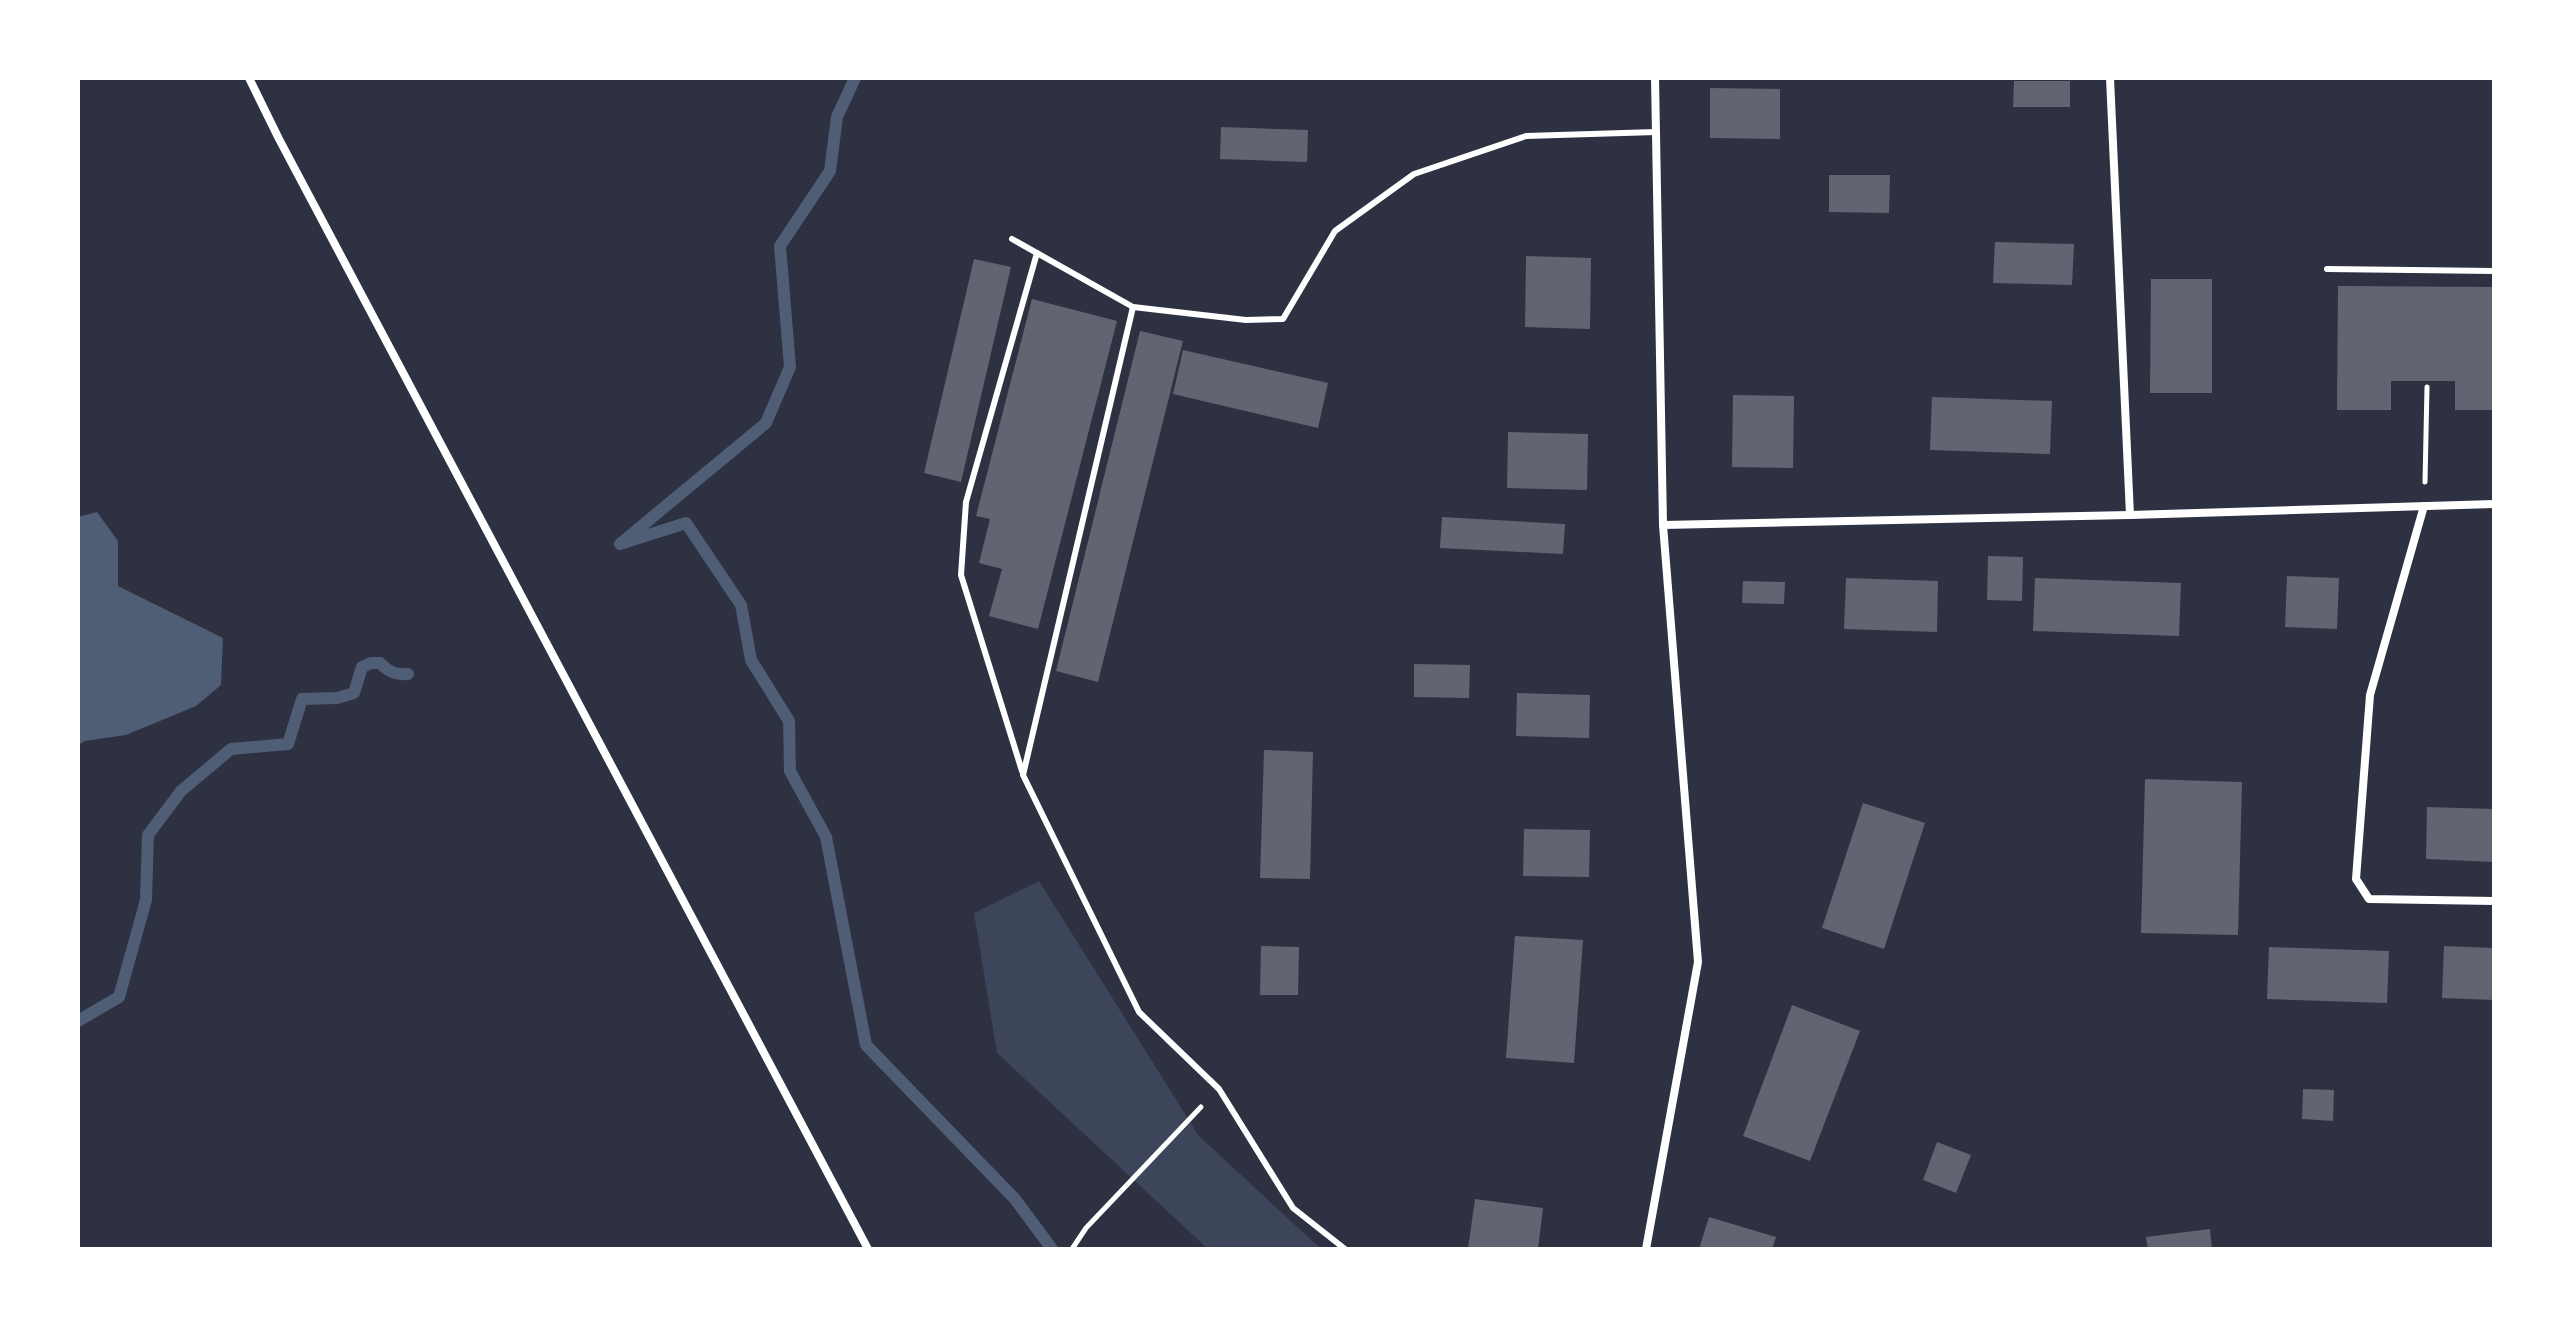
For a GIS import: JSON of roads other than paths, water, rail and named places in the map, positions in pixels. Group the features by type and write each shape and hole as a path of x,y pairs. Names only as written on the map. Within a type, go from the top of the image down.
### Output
{"street":[{"path":"249,78 868,1249"},
{"path":"1646,1249 1698,962 1663,525 1655,78"},
{"path":"2110,78 2130,515"},
{"path":"1663,525 2494,504"},
{"path":"2424,506 2370,695 2356,879 2369,899 2494,901"}],"lane":[{"path":"1012,239 1133,307 1246,320 1283,319 1335,231 1414,174 1526,136 1656,132"},
{"path":"1037,253 966,502 961,575 1023,775 1139,1012 1219,1089 1293,1208 1345,1249"},
{"path":"2327,269 2494,271"},
{"path":"1023,775 1133,307"}],"waterway":[{"path":"855,78 837,117 830,171 780,246 790,367 766,423 620,544 686,523 741,605 751,660 789,721 790,771 826,837 866,1045 1015,1199 1052,1249"},
{"path":"78,1021 119,997 146,900 148,835 181,791 231,749 288,744 302,699 337,698 354,693 362,667 380,663 392,672 408,674"}]}
